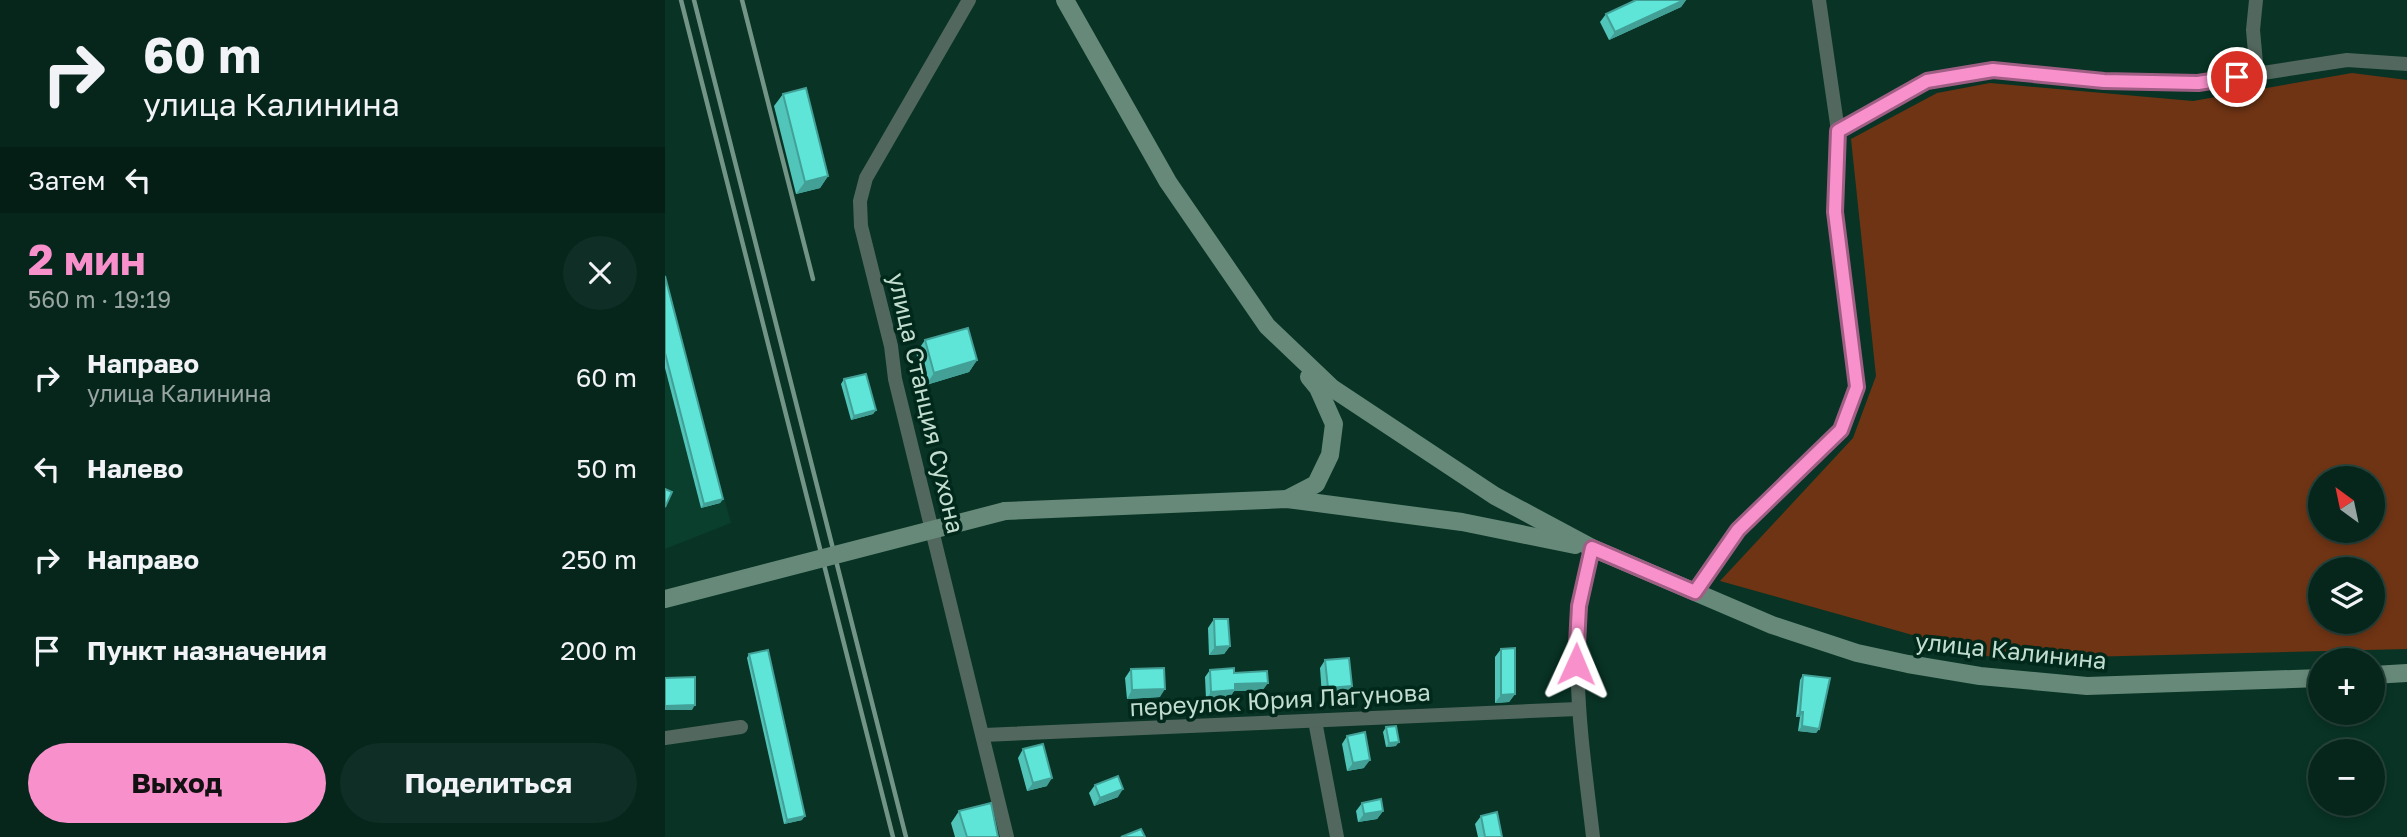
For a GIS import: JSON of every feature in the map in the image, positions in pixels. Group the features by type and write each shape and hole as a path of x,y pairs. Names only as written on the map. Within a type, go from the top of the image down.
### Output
{"main road":[{"path":"1065,0 1168,182 1267,326 1318,388 1334,424 1330,455 1316,484 1287,499"},
{"path":"1267,326 1332,388 1389,428 1495,496 1592,548"},
{"path":"665,599 1005,512 1287,499 1462,522 1592,548"},
{"name":"улица Калинина","path":"1592,548 1772,625 1857,653 1980,676 2087,686 2308,678"},
{"path":"2385,674 2407,673"}],"street":[{"name":"улица Станция Сухона","path":"969,0 866,178 860,201 861,226 891,346 895,380 1007,837"},
{"path":"1695,592 1738,530 1841,430 1857,387 1835,212 1838,131 1819,0"},
{"path":"2256,0 2253,30 2257,74"},
{"path":"1838,131 1927,81 1993,70 2104,81 2198,83 2347,60 2407,64"},
{"path":"1592,548 1579,606 1578,709 1593,837"},
{"name":"переулок Юрия Лагунова","path":"984,735 1578,709"},
{"path":"1315,721 1337,837"},
{"path":"665,738 741,727"}],"shaded area":[{"path":"2352,73 2407,80 2407,649 2308,648 2308,651 1998,659 1720,581 1853,438 1876,376 1851,139 1937,93 1990,83 2193,101"},
{"path":"665,282 731,523 665,549"}],"building":[{"path":"1636,0 1684,0 1615,32 1606,14"},
{"path":"806,88 828,176 805,182 783,94"},
{"path":"665,276 723,499 704,504 665,353"},
{"path":"968,328 977,360 934,373 925,340"},
{"path":"866,374 876,410 854,416 844,379"},
{"path":"665,489 672,492 665,507"},
{"path":"1214,619 1228,619 1230,646 1215,647"},
{"path":"1515,648 1515,694 1501,695 1501,649"},
{"path":"768,650 805,816 787,820 749,654"},
{"path":"1349,658 1352,686 1328,688 1325,660"},
{"path":"1164,668 1165,689 1132,690 1131,669"},
{"path":"1234,668 1234,673 1267,671 1268,683 1235,684 1235,690 1211,692 1210,670"},
{"path":"1803,675 1830,678 1819,729 1802,726 1803,712 1800,712"},
{"path":"695,677 695,705 665,706 665,678"},
{"path":"1396,726 1399,742 1389,743 1386,727"},
{"path":"1365,732 1370,760 1353,763 1347,736"},
{"path":"1043,744 1052,778 1033,783 1023,749"},
{"path":"1118,776 1123,789 1100,798 1095,785"},
{"path":"1381,799 1383,811 1364,814 1362,803"},
{"path":"991,803 998,837 967,837 959,811"},
{"path":"1497,812 1502,837 1485,837 1481,816"},
{"path":"1141,829 1145,837 1121,837"}],"railway":[{"path":"681,0 893,837"},
{"path":"694,0 906,837"},
{"path":"742,0 813,279"}],"route":[{"path":"1576,664 1579,606 1592,548 1695,592 1738,530 1841,430 1857,387 1835,212 1838,131 1927,81 1993,70 2104,81 2198,83 2237,77"}]}
